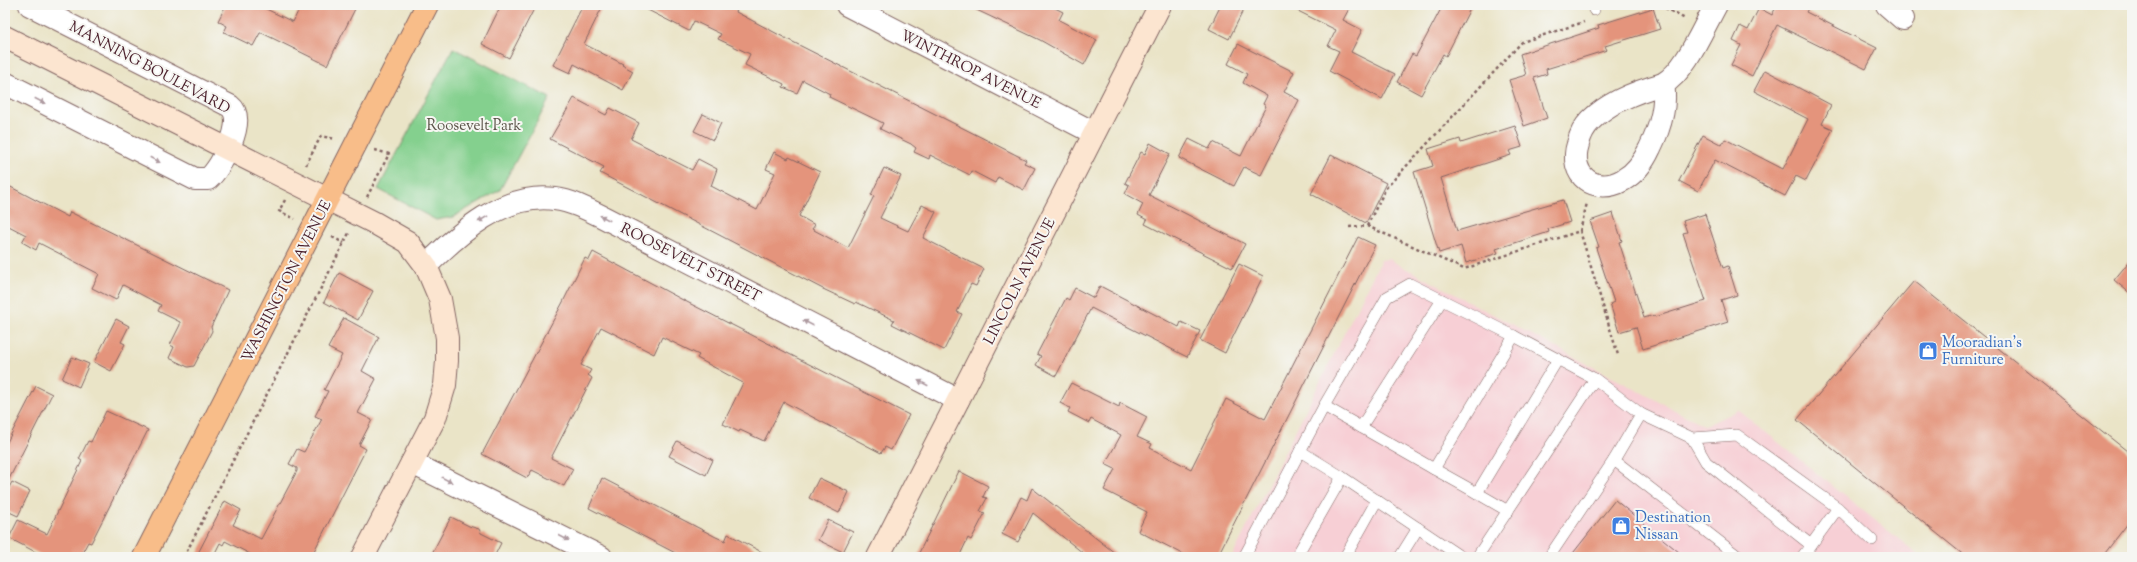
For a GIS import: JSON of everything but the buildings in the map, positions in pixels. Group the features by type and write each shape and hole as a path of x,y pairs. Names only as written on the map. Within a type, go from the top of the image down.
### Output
{"main road":[{"name":"WASHINGTON AVENUE","path":"144,557 427,5"}],"street":[{"name":"MANNING BOULEVARD","path":"5,83 195,179 204,180 212,176 220,166 237,123 235,112 230,106 30,5"},
{"name":"WINTHROP AVENUE","path":"847,5 1094,133"},
{"name":"LINCOLN AVENUE","path":"878,557 1160,5"},
{"path":"1663,84 1664,106 1661,120 1652,143 1640,166 1623,180 1613,184 1594,184 1582,176 1575,160 1576,148 1585,128 1597,115 1613,103 1670,80 1680,69 1716,5"},
{"path":"5,37 328,199 408,242 426,266 440,299 446,338 447,361 445,385 440,403 412,463 363,557"},
{"name":"ROOSEVELT STREET","path":"426,266 445,247 476,223 494,212 530,200 548,198 565,201 601,216 958,400"},
{"path":"412,463 601,557"}],"lane":[{"path":"1244,557 1324,406 1387,297 1410,284 1596,379 1641,414 1692,438 1737,435 1838,508 1872,540"},
{"path":"1361,427 1442,300"},
{"path":"1434,469 1514,336"},
{"path":"1477,493 1558,359"},
{"path":"1477,557 1596,379"},
{"path":"1324,406 1508,511"},
{"path":"1548,557 1614,460 1641,414"},
{"path":"1692,438 1706,462 1811,545"},
{"path":"1300,451 1377,500 1458,556"},
{"path":"1614,460 1739,557"},
{"path":"1296,557 1342,477"},
{"path":"1345,557 1377,500"},
{"path":"1802,557 1838,508"},
{"path":"1400,557 1418,528"}],"path":[{"path":"1660,5 1704,28"},
{"path":"1367,226 1386,188 1522,42 1586,22 1593,8"},
{"path":"1594,184 1580,231 1618,355"},
{"path":"1349,227 1367,226 1464,269 1580,231"},
{"path":"184,557 344,243"}],"shaded area":[{"path":"1388,259 1705,426 1738,410 1921,557 1232,557 1381,260"}],"green space":[{"name":"Roosevelt Park","path":"453,48 550,98 500,190 453,217 436,220 378,189"}],"place":[{"name":"Mooradian's Furniture","path":"1928,351"},
{"name":"Destination Nissan","path":"1621,526"}]}
